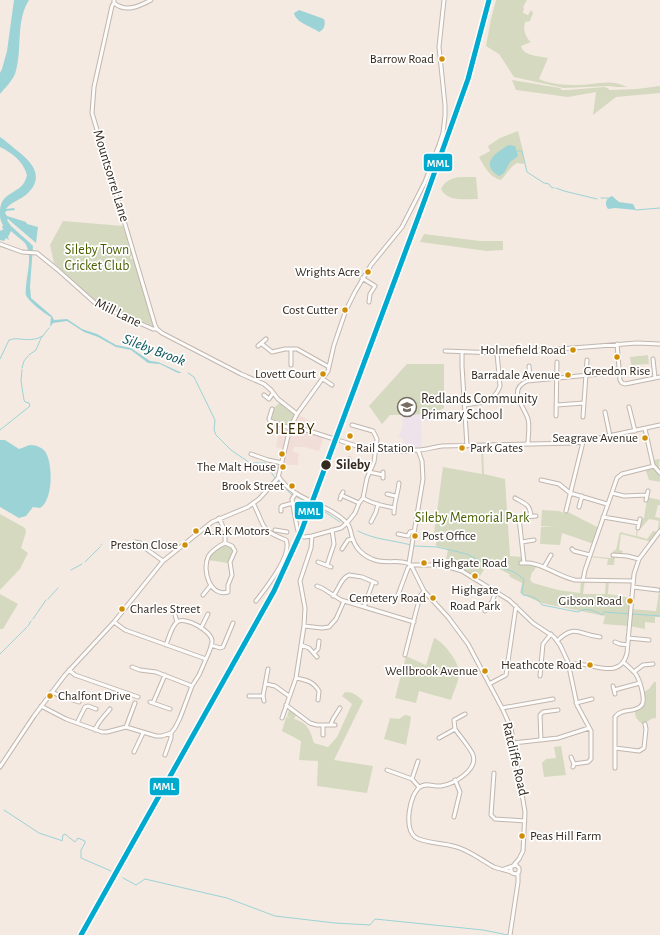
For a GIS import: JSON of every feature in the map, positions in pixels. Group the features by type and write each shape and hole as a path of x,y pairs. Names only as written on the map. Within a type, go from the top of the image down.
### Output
{"street":[{"path":"114,1 120,6 132,8 140,6 151,0"},
{"path":"0,768 41,706 69,670 114,622 163,560 205,526 219,518 242,510 253,503 277,479 290,426 328,371 334,345 346,310 362,278 373,261 406,220 425,182 439,145 443,133 445,111 439,47 444,0"},
{"name":"Mountsorrel Lane","path":"114,1 94,87 92,113 157,329"},
{"name":"Mill Lane","path":"0,244 27,253 33,252 43,256 96,304 152,329 157,329"},
{"path":"362,278 375,286 370,294 369,302"},
{"path":"157,329 241,374 264,384 278,399 297,414"},
{"path":"258,346 266,339"},
{"path":"262,344 272,352 297,349 329,367"},
{"path":"617,344 620,380 623,384 660,377"},
{"path":"445,351 450,349 462,352 497,353 617,344 660,344"},
{"path":"291,349 291,365"},
{"path":"462,352 465,382 467,446"},
{"path":"465,405 486,402 498,391 500,386 497,353"},
{"path":"653,359 656,370 655,378"},
{"path":"583,417 587,360"},
{"path":"556,362 556,416"},
{"path":"529,366 530,380"},
{"path":"528,444 528,419 518,399 517,392 518,388 522,384 530,380 620,372"},
{"path":"323,379 332,385"},
{"path":"264,395 269,399 274,393"},
{"path":"557,405 584,404"},
{"path":"629,408 635,431"},
{"path":"272,409 269,419 270,421 334,439"},
{"path":"605,412 610,436"},
{"path":"304,537 341,528 348,523 363,498 367,478 374,462 377,439 375,433 371,430 355,425"},
{"path":"341,442 375,450 418,450 434,447 583,442 660,425"},
{"path":"645,428 654,466 660,473"},
{"path":"566,511 583,442"},
{"path":"398,595 410,564 411,548 422,489 422,461 418,450"},
{"path":"251,454 282,463"},
{"path":"348,463 371,468"},
{"path":"583,580 590,555 617,478 619,475 654,466"},
{"path":"369,472 383,475"},
{"path":"277,479 286,485 295,495 324,507 348,523 357,547 372,560 382,562 448,566 462,571 496,591 516,606 533,623 551,634 557,641 569,664 576,704 591,732 592,757 590,760 574,765 571,757"},
{"path":"543,481 559,484 570,493 608,504"},
{"path":"394,513 399,483"},
{"path":"612,493 624,496 647,493 646,500"},
{"path":"387,494 396,496"},
{"path":"295,495 293,503 297,522 297,532 299,534"},
{"path":"341,495 359,503"},
{"path":"580,505 582,496"},
{"path":"363,498 372,504 394,508"},
{"path":"516,500 528,505 531,516"},
{"path":"253,503 265,529 272,535 287,542 281,565 256,602"},
{"path":"281,511 282,506 293,503"},
{"path":"371,522 375,517 378,504"},
{"path":"513,518 536,516"},
{"path":"603,517 640,521 638,528"},
{"path":"219,518 225,532 225,543"},
{"path":"519,518 522,542 522,563 532,563 569,578 583,580 633,581"},
{"path":"275,530 287,532"},
{"path":"327,565 329,554 334,544 332,530"},
{"path":"278,537 280,531"},
{"path":"398,534 408,536 410,532 414,531"},
{"path":"569,664 610,669 623,662 628,645 633,581 639,559 660,531"},
{"path":"282,718 296,678 304,626 305,608 300,581 311,548 312,536"},
{"path":"342,547 348,540 353,539"},
{"path":"522,542 532,539"},
{"path":"138,541 163,560"},
{"path":"225,543 211,553 207,559 206,574 211,585 222,592 228,592"},
{"path":"225,543 232,546 235,551 230,562 232,575 228,585 229,597"},
{"path":"572,551 590,555"},
{"path":"613,555 639,559"},
{"path":"544,567 548,556"},
{"path":"318,562 331,567"},
{"name":"Ratcliffe Road","path":"410,564 424,591 448,617 461,634 502,708 511,728 525,802 525,821 522,851 519,859 520,871 518,873"},
{"path":"333,596 338,590 343,578 349,575 362,577 375,582 364,607"},
{"path":"653,589 654,584"},
{"path":"203,595 211,585"},
{"path":"317,586 325,592 344,601 414,622"},
{"path":"633,587 658,590"},
{"path":"405,655 420,596 424,591"},
{"path":"485,611 492,602 496,591"},
{"path":"304,626 322,628 329,627 336,619 344,601"},
{"path":"489,684 505,676 507,673 516,606"},
{"path":"166,645 171,631 177,622 175,615"},
{"path":"201,628 208,616"},
{"path":"41,706 77,723 104,732 126,727 156,736 171,733 180,718 192,686 200,674 212,641 210,635 201,628 186,621 177,622"},
{"path":"114,622 125,630 206,659"},
{"path":"211,645 220,648 223,647 231,625"},
{"path":"557,641 566,633 571,631 600,637"},
{"path":"540,676 543,644 551,634"},
{"path":"628,638 644,638 649,640"},
{"path":"314,653 318,649 319,641"},
{"path":"614,641 620,644 628,645"},
{"path":"301,645 308,647 317,657"},
{"path":"616,766 616,715 642,706 640,683 634,672 623,662"},
{"path":"634,672 643,665 651,665"},
{"path":"132,667 136,670 153,671 192,686"},
{"path":"69,670 76,675 135,697"},
{"path":"264,701 263,696 268,671"},
{"path":"165,675 151,702 166,706 170,710"},
{"path":"296,678 309,680 313,683 319,691 319,698"},
{"path":"613,686 614,692 640,683"},
{"path":"266,684 275,686 289,696"},
{"path":"52,692 79,702"},
{"path":"250,697 263,696"},
{"path":"576,704 593,698"},
{"path":"502,708 553,699"},
{"path":"126,727 132,705"},
{"path":"286,705 310,723 323,725 333,725 333,719 338,709"},
{"path":"77,723 86,706 96,708"},
{"path":"96,730 98,721 110,709"},
{"path":"541,740 540,715 543,712 556,711"},
{"path":"465,714 454,720 455,729 470,750 473,758 472,765 468,772 443,786 428,785 419,787 413,796 408,825 412,834 420,840 461,848 495,867 512,873 518,873 510,935"},
{"path":"615,748 639,751 644,748 646,729 644,723"},
{"path":"323,725 324,734"},
{"path":"514,743 561,738 590,728"},
{"path":"439,738 455,729"},
{"path":"136,751 143,733"},
{"path":"165,752 172,738 171,733"},
{"path":"590,760 594,764"},
{"path":"412,778 418,761"},
{"path":"387,770 412,778 419,787"},
{"path":"494,773 491,815 496,819 525,821"},
{"path":"454,817 460,792 455,780"},
{"name":"Ratcliffe Road","path":"512,867 519,859"},
{"path":"512,867 512,873 518,882"},
{"path":"502,869 519,867"}],"shaded area":[{"name":"Redlands Community Primary School","path":"407,364 444,364 444,408 434,414 434,421 421,421 422,448 405,449 405,441 398,436 402,428 403,415 390,415 382,424 369,406"},
{"path":"297,414 310,421 307,431 324,436 319,451 304,447 294,447 293,452 299,453 298,465 282,465 279,477 271,470 273,463 279,465 283,449 276,447 280,425"}],"green space":[{"path":"496,0 527,0 523,7 523,13 528,15 531,10 533,13 530,21 525,22 524,30 527,38 531,42 521,46 522,49 528,54 548,58 539,79 547,82 577,85 609,82 621,84 627,87 610,86 564,88 514,77 499,54 486,46"},
{"path":"512,80 560,88 562,90 605,87 609,90 637,89 660,86 660,93 616,97 593,115 596,92 568,97 516,90"},
{"path":"518,131 523,151 524,164 515,164 501,180 497,179 488,171 479,157 490,151 488,146 500,138"},
{"path":"463,177 476,177 478,199 452,198 441,189 445,183 450,180"},
{"name":"Sileby Town Cricket Club","path":"63,221 123,226 132,255 130,259 134,259 153,326 98,303 54,263 50,245"},
{"path":"424,234 480,241 503,241 503,250 487,251 420,242"},
{"path":"648,355 649,364 631,365 630,357"},
{"name":"Redlands Community Primary School","path":"407,364 444,364 444,408 434,414 390,415 382,424 369,406"},
{"path":"281,402 297,414 290,428 270,421 272,409"},
{"name":"Sileby Memorial Park","path":"481,446 483,446 484,474 505,479 510,556 523,557 524,562 537,564 532,572 530,580 533,583 558,590 580,593 581,580 585,580 583,594 605,594 606,580 609,580 608,594 632,598 631,609 656,611 660,586 660,617 655,617 655,623 645,622 645,629 603,624 605,616 541,603 520,593 522,583 510,577 509,574 487,563 477,580 462,571 445,565 448,549 436,546 436,536 434,533 443,467 482,474"},
{"path":"660,459 660,482 649,480 645,468 654,466 652,460"},
{"path":"646,497 660,500 660,505 658,505 655,517 660,518 660,531 652,542 621,534 619,550 623,551 621,556 615,555 614,565 607,565 608,559 589,557 611,558 614,550 616,550 620,532 636,536 640,519 644,518 647,500","holes":["649,519 659,521 659,532 653,531 647,539 637,536 638,528 641,528"]},
{"path":"542,510 559,511 564,513 566,511 599,528 594,544 562,533 560,545 540,544 541,527 555,527 541,526"},
{"path":"0,514 25,528 26,532 21,548 28,553 20,569 0,590"},
{"path":"226,545 233,551 228,563 208,560 211,555"},
{"path":"0,594 18,604 3,629 0,629"},
{"path":"434,638 446,647 458,668 458,679 451,700 419,691 416,703 395,698 406,656 439,671 426,665"},
{"path":"654,682 656,682 656,718 642,724 636,718 634,708 642,705 642,693 649,689"},
{"path":"345,692 355,694 363,701 334,760 373,766 367,793 317,786 318,761 299,760 301,741 282,731 286,717 290,718 287,716 289,710 296,715 294,719 308,728 314,743 328,747 337,737 352,704 342,696"},
{"path":"405,715 410,716 411,718 406,745 384,739 390,718 399,719"},
{"path":"561,746 566,775 544,777 542,763 546,759 556,758 554,747"}],"water":[{"path":"14,0 29,0 22,17 19,55 15,74 0,94 0,73 7,51"},
{"path":"299,10 324,19 325,25 322,30 319,32 298,19 294,13"},
{"path":"0,137 31,164 36,175 33,187 27,194 6,209 14,208 15,210 6,211 5,213 7,216 38,227 36,243 8,219 7,220 11,226 33,246 30,287 31,298 52,316 54,320 67,319 82,329 97,334 116,345 131,348 150,361 158,362 182,373 178,373 160,364 148,363 131,350 116,347 98,337 84,332 67,321 53,323 50,327 51,317 27,298 26,286 29,253 25,243 11,231 8,237 9,240 6,238 4,241 0,240 0,231 4,229 2,228 3,225 1,222 0,212 4,199 25,182 27,175 20,162 9,152 0,147"},
{"path":"509,145 515,146 518,156 510,162 504,173 499,176 493,172 490,167 490,163 499,151"},
{"path":"612,196 619,202 633,204 636,210 615,208 608,209 606,201"},
{"path":"0,440 5,440 19,449 30,445 37,446 45,451 48,459 51,474 47,498 40,508 33,507 26,516 19,518 0,507"}],"waterway":[{"path":"517,151 522,151 527,172 554,188"},
{"path":"556,188 597,199"},
{"path":"601,198 608,198"},
{"path":"636,210 660,208"},
{"path":"29,355 36,350 41,338 49,328"},
{"path":"0,359 9,340 29,340 43,336"},
{"path":"22,368 24,361 28,356"},
{"path":"0,430 30,406 29,403 25,402 24,400 21,381 22,370"},
{"name":"Sileby Brook","path":"188,373 194,377 215,420 214,430 216,435 231,450 250,463 265,463 275,478"},
{"name":"Sileby Brook","path":"277,480 292,495"},
{"name":"Sileby Brook","path":"295,496 319,508 340,522"},
{"name":"Sileby Brook","path":"358,531 377,538 411,545"},
{"name":"Sileby Brook","path":"414,546 437,547 467,554 489,566 496,566 514,572 524,579 523,595 534,598 542,605 578,612 581,610 590,610 602,615 604,612 660,616"},
{"path":"85,562 100,547"},
{"path":"71,570 82,564"},
{"path":"48,599 58,588"},
{"path":"33,619 46,600"},
{"path":"28,626 31,621"},
{"path":"0,654 27,627"},
{"path":"4,810 39,833 62,841 63,835 65,834 75,842 78,838 85,841 81,850 81,858 111,871"},
{"path":"123,878 136,885 145,879 227,898 275,916 335,923 370,925 375,919 483,930 508,935"}],"transit line":[{"name":"MML","path":"81,935 274,591 301,532 468,79 489,0"}],"place":[{"name":"Barrow Road","path":"442,59"},
{"name":"Wrights Acre","path":"368,272"},
{"name":"Cost Cutter","path":"345,310"},
{"name":"Holmefield Road","path":"573,350"},
{"name":"Greedon Rise","path":"617,357"},
{"name":"Lovett Court","path":"323,374"},
{"name":"Barradale Avenue","path":"568,375"},
{"name":"Redlands Community Primary School","path":"407,407"},
{"name":"Seagrave Avenue","path":"645,438"},
{"name":"Rail Station","path":"348,448"},
{"name":"Park Gates","path":"462,448"},
{"name":"Sileby","path":"326,465"},
{"name":"The Malt House","path":"283,467"},
{"name":"Brook Street","path":"292,486"},
{"name":"A.R.K Motors","path":"196,531"},
{"name":"Post Office","path":"415,536"},
{"name":"Preston Close","path":"185,545"},
{"name":"Highgate Road","path":"424,563"},
{"name":"Highgate Road Park","path":"475,576"},
{"name":"Cemetery Road","path":"433,598"},
{"name":"Gibson Road","path":"630,601"},
{"name":"Charles Street","path":"122,609"},
{"name":"Heathcote Road","path":"590,665"},
{"name":"Wellbrook Avenue","path":"485,671"},
{"name":"Chalfont Drive","path":"50,696"},
{"name":"Peas Hill Farm","path":"522,836"}],"district":[{"name":"SILEBY","path":"291,429"}]}
